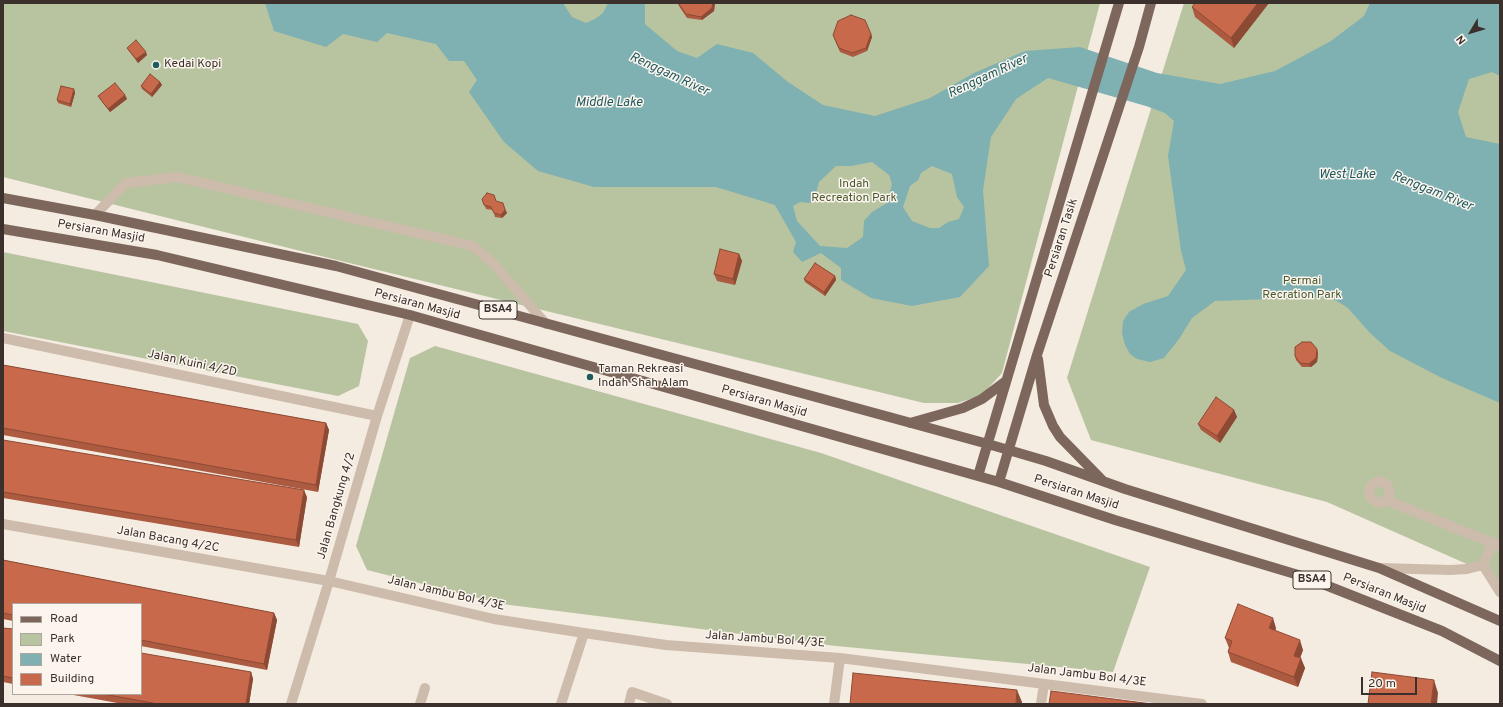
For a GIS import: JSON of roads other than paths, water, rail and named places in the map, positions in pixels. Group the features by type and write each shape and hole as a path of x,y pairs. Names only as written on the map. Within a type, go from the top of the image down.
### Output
{"main road":[{"name":"Persiaran Tasik","path":"978,476 1119,3"},
{"name":"Persiaran Tasik","path":"999,482 1037,355 1139,47 1151,3"},
{"name":"Persiaran Masjid","path":"3,198 95,215 336,266 988,444 1046,461 1103,481 1380,568 1500,621"},
{"name":"Persiaran Masjid","path":"3,229 156,255 410,315 999,482 1115,520 1305,577 1442,631 1500,661"},
{"path":"1037,355 1044,405 1053,426 1060,437 1103,481"},
{"path":"910,423 963,408 982,399 1006,382"}],"street":[{"path":"95,215 126,183 177,177 474,246 494,264 546,324"},
{"name":"Jalan Bangkung 4/2","path":"291,704 329,581 377,416 410,315"},
{"name":"Jalan Kuini 4/2D","path":"3,338 377,416"},
{"path":"1380,568 1467,569 1483,565 1496,544 1386,500"},
{"name":"Jalan Bacang 4/2C","path":"3,524 329,581"},
{"path":"1483,565 1500,592"},
{"name":"Jalan Jambu Bol 4/3E","path":"329,581 494,619 666,645 840,658 1202,704"},
{"path":"561,704 584,633"},
{"path":"834,704 840,658"},
{"path":"1041,704 1044,684"},
{"path":"420,704 425,688"},
{"path":"628,704 632,692 667,704"}],"water":[{"path":"265,3 563,3 572,17 586,23 603,13 608,3 645,3 645,24 677,51 697,58 717,44 753,53 788,82 823,105 875,116 930,98 974,73 1025,51 1080,47 1157,73 1220,84 1275,71 1331,41 1364,16 1370,3 1500,3 1500,76 1492,72 1469,79 1458,112 1466,137 1500,144 1500,403 1442,378 1390,351 1370,333 1348,308 1337,301 1326,297 1215,301 1192,318 1179,339 1164,358 1150,362 1137,359 1130,354 1125,345 1122,333 1123,321 1129,312 1143,304 1168,296 1186,270 1181,251 1168,156 1174,121 1165,113 1146,106 1048,78 1016,99 991,137 983,190 989,266 960,297 912,306 871,298 841,280 841,268 821,253 802,262 793,252 796,242 775,205 716,187 594,187 538,171 504,142 469,92 477,80 464,61 449,61 436,44 387,33 377,42 343,34 326,47 274,31","holes":["872,162 889,175 892,184 887,203 872,212 864,221 863,237 847,248 820,246 797,221 793,206 800,202 810,203 815,198 819,182 836,166 851,166","932,166 952,174 957,197 964,207 959,219 948,222 939,228 930,228 912,221 903,207 910,186 918,180 921,173"]}],"place":[{"name":"Kedai Kopi","path":"156,65"},
{"name":"Taman Rekreasi Indah Shah Alam","path":"590,377"}],"water label":[{"name":"Renggam River","path":"669,75"},
{"name":"Renggam River","path":"988,77"},
{"name":"Middle Lake","path":"609,103"},
{"name":"West Lake","path":"1347,175"},
{"name":"Renggam River","path":"1432,192"}],"park label":[{"name":"Indah Recreation Park","path":"854,192"},
{"name":"Permai Recration Park","path":"1302,289"}]}
